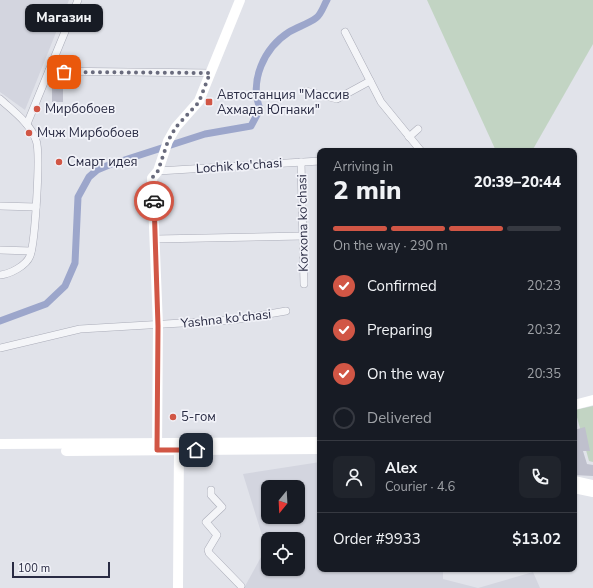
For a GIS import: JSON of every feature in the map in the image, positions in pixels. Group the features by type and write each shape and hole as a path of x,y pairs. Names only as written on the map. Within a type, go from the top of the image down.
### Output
{"main road":[{"path":"157,447 158,326 156,239 152,178 158,171 168,141 176,127 199,102 240,0"},
{"path":"577,404 593,400"},
{"path":"179,447 317,442"},
{"path":"0,444 317,449"},
{"path":"0,451 157,447"},
{"path":"178,588 179,447"},
{"path":"577,481 593,484"},
{"path":"577,489 593,492"}],"street":[{"path":"27,124 78,0"},
{"path":"345,32 381,102 419,148"},
{"path":"49,71 210,73"},
{"path":"306,91 337,99 370,80"},
{"path":"0,99 27,124 37,141 36,207 30,258 17,270 0,275"},
{"path":"410,137 418,128"},
{"name":"Lochik ko'chasi","path":"158,171 317,161"},
{"name":"Korxona ko'chasi","path":"302,162 304,284"},
{"path":"0,206 36,207"},
{"path":"156,239 303,236"},
{"path":"0,250 31,251"},
{"name":"Yashna ko'chasi","path":"0,348 80,328 158,326 233,320 286,311"},
{"path":"210,490 211,495 222,506 206,522 217,536 208,550 209,553 241,586"}],"shaded area":[{"path":"0,0 69,0 25,110 0,92"},
{"path":"317,462 317,572 443,572 443,579 478,588 244,588 261,557 261,576 305,576 305,532 261,532 243,474"},
{"path":"533,572 540,588 478,588"}],"green space":[{"path":"427,0 593,0 593,44 534,148 495,148"},
{"path":"593,406 593,462 589,461 577,417 577,410"}],"building":[{"path":"52,78 63,78 63,102 52,102"},
{"path":"585,427 590,451 583,451 587,464 593,465 593,476 577,475 577,429"}],"waterway":[{"path":"0,321 46,304 65,286 75,263 78,197 89,177 97,170 109,165 205,134 251,126 260,109 256,87 261,66 266,56 272,47 289,32 318,17 327,0"}],"way so far":[{"path":"64,72 210,73 199,102 176,127 168,141 158,171 152,178 154,201"}],"place":[{"name":"Магазин","path":"64,72"},
{"name":"Автостанция \"Массив Ахмада Югнаки\"","path":"209,102"},
{"name":"Мирбобоев","path":"37,109"},
{"name":"Мчж Мирбобоев","path":"29,133"},
{"name":"Смарт идея","path":"59,162"},
{"name":"5-гом","path":"173,417"}],"route":[{"path":"154,201 158,326 157,450 196,450"}]}
